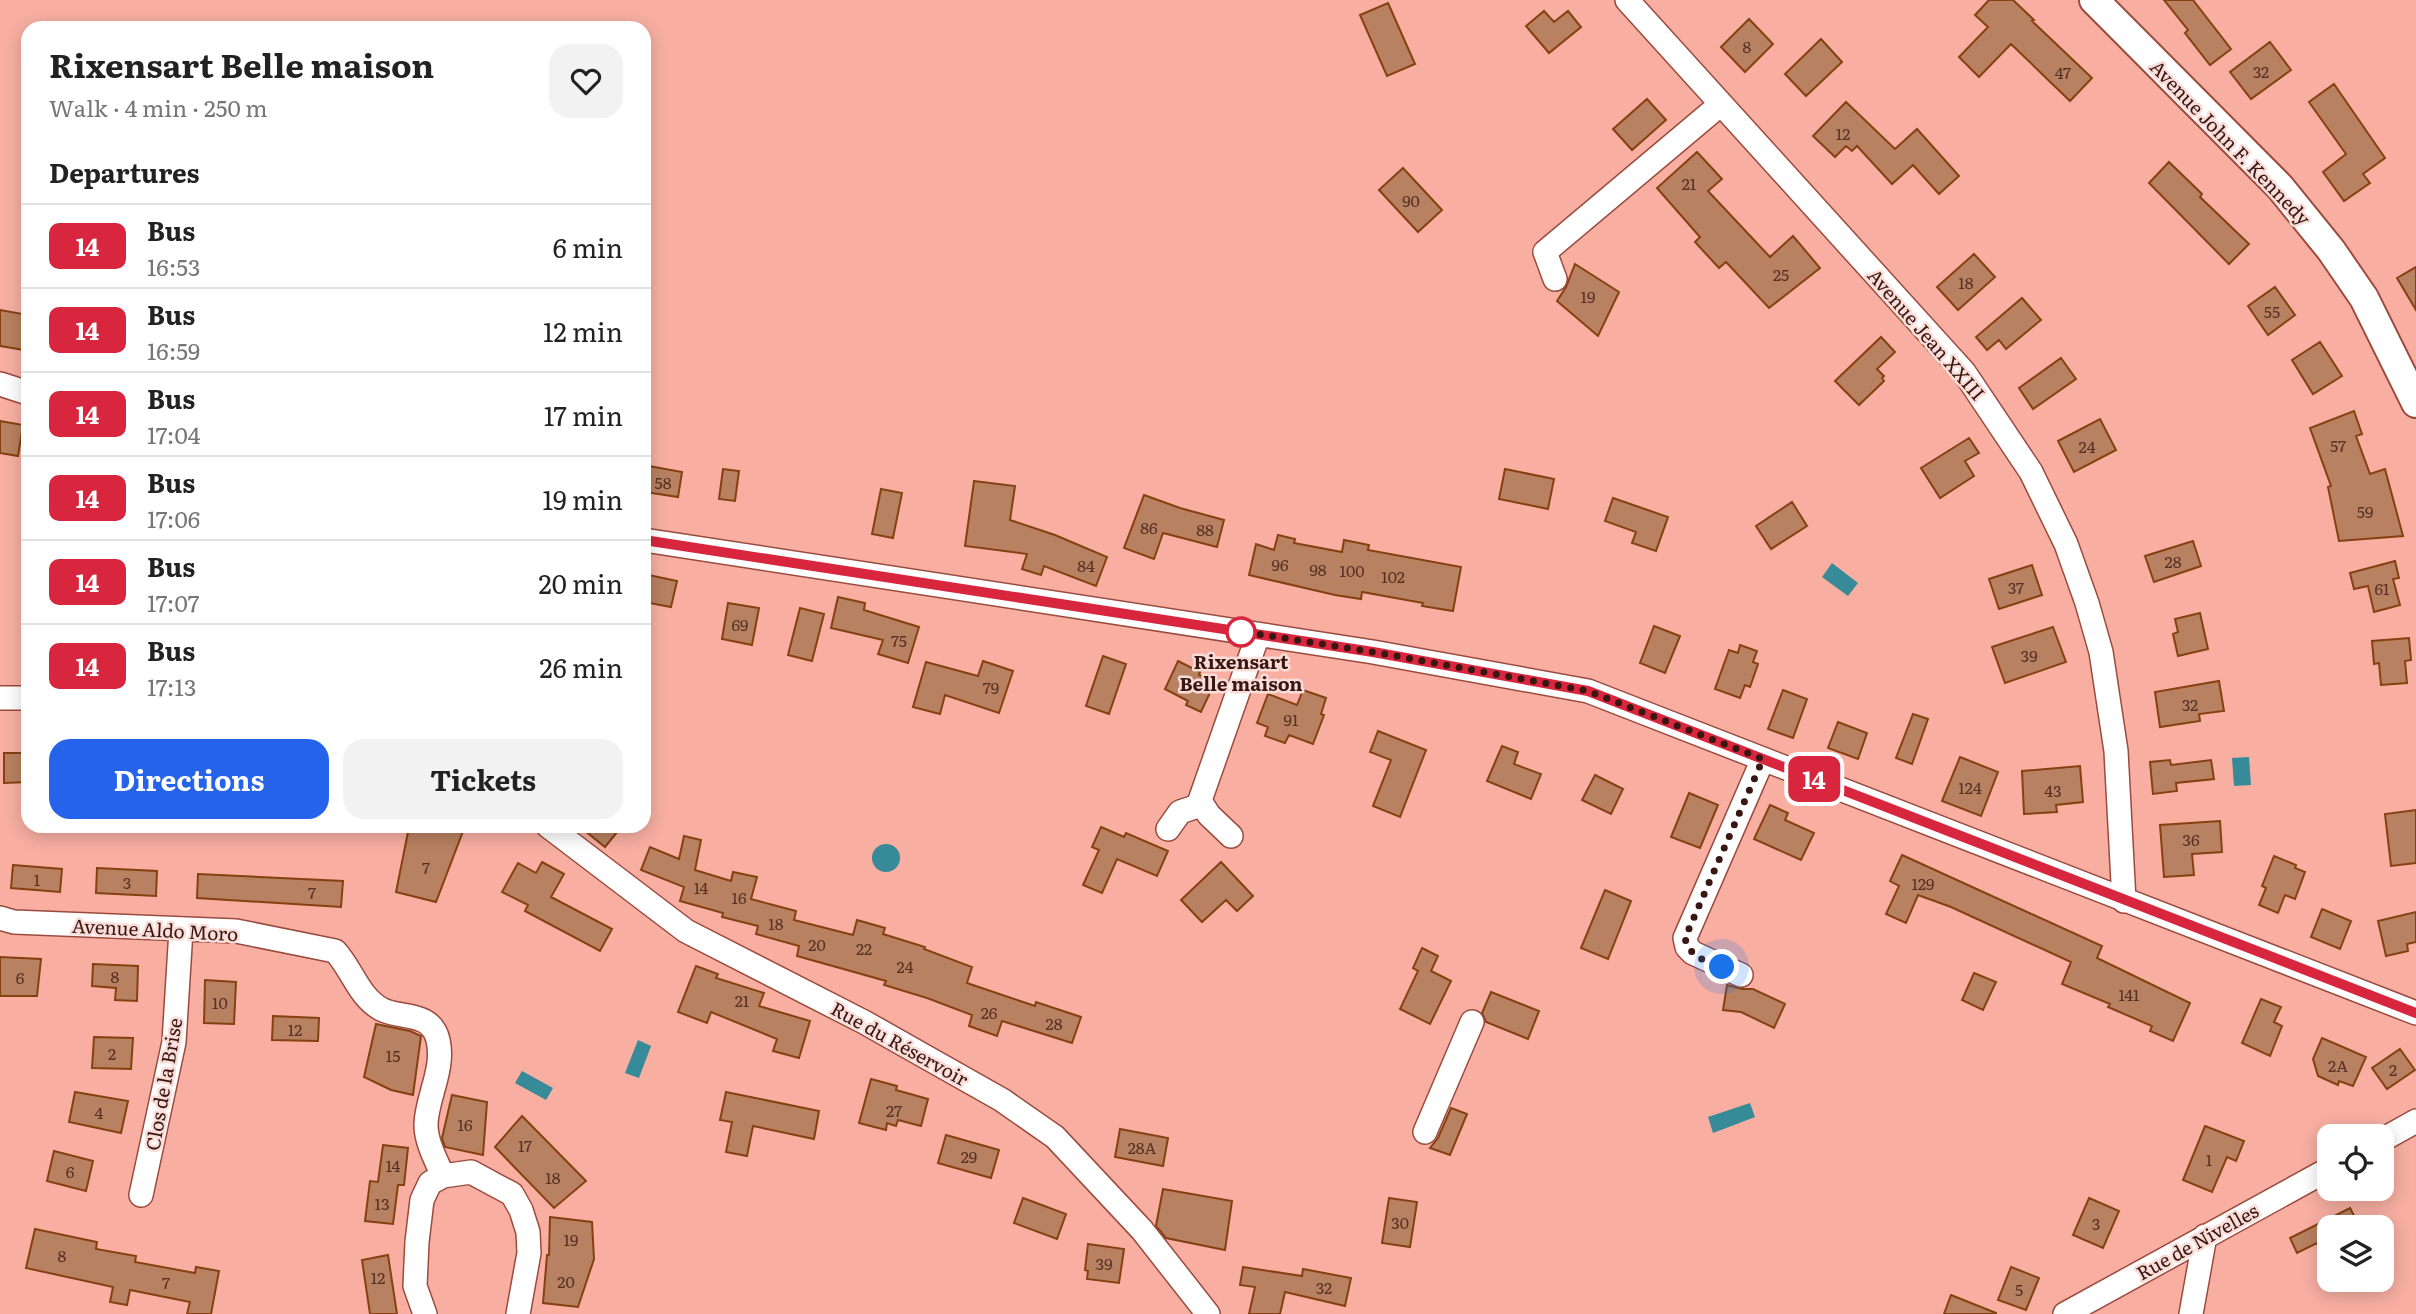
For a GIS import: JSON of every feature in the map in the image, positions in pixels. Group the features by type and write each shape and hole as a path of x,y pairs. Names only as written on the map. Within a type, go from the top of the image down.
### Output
{"main road":[{"name":"Avenue John F. Kennedy","path":"2094,0 2280,187 2331,250 2364,298 2416,403"}],"street":[{"name":"Avenue Jean XXIII","path":"1628,0 1964,372 2031,472 2053,514 2087,603 2101,652 2116,751 2124,901"},
{"path":"1555,279 1545,252 1721,104"},
{"path":"0,384 21,391"},
{"path":"651,541 1373,652 1588,691 2416,1013"},
{"path":"1168,829 1180,812 1198,806 1258,635"},
{"path":"0,698 21,698"},
{"path":"1741,975 1693,953 1687,947 1685,938 1763,759"},
{"path":"1200,801 1209,815 1231,836"},
{"name":"Rue du Réservoir","path":"557,833 686,931 864,1022 1002,1100 1055,1137 1142,1230 1208,1314"},
{"name":"Avenue Aldo Moro","path":"0,918 14,922 236,931 335,951 346,963 359,989 382,1010 408,1014 425,1022 438,1039 438,1065 426,1125 430,1146 443,1175"},
{"name":"Clos de la Brise","path":"141,1195 174,1042 181,930"},
{"path":"1425,1132 1472,1023"},
{"path":"2394,1133 2416,1121"},
{"path":"425,1314 415,1286 422,1200 430,1183 443,1175 471,1172 512,1194 521,1210 528,1232 529,1253 518,1314"},
{"name":"Rue de Nivelles","path":"2065,1314 2317,1176"},
{"path":"2191,1314 2206,1236"}],"water":[{"path":"1832,563 1858,583 1848,596 1822,577"},
{"path":"2249,757 2251,785 2234,786 2232,758"},
{"path":"886,844 896,848 900,858 896,868 886,872 876,868 872,858 876,848"},
{"path":"638,1040 651,1046 639,1078 625,1073"},
{"path":"522,1071 553,1088 546,1100 515,1083"},
{"path":"1750,1103 1755,1117 1713,1133 1708,1117"}],"building":[{"path":"1989,0 2013,0 2092,78 2070,101 2011,44 1979,77 1959,57 1988,27 1975,15"},
{"path":"2164,0 2193,0 2231,49 2210,65 2185,33 2188,30"},
{"path":"1388,3 1415,64 1387,76 1360,15"},
{"path":"1544,11 1554,22 1568,11 1581,27 1549,53 1526,26"},
{"path":"1749,19 1773,44 1745,72 1721,47"},
{"path":"1821,39 1842,62 1806,96 1785,74"},
{"path":"2270,42 2291,70 2251,99 2230,72"},
{"path":"2334,84 2385,158 2363,174 2370,183 2344,201 2323,172 2346,154 2309,102"},
{"path":"1647,99 1666,120 1632,150 1613,129"},
{"path":"1846,102 1895,149 1917,129 1959,176 1939,194 1913,165 1892,184 1857,146 1852,151 1846,146 1835,157 1813,136"},
{"path":"1697,152 1722,179 1708,191 1770,257 1793,236 1820,268 1769,308 1726,262 1719,268 1695,242 1700,237 1657,188"},
{"path":"2169,162 2202,194 2200,197 2249,244 2229,264 2149,183"},
{"path":"1403,168 1442,210 1418,232 1379,190"},
{"path":"1974,254 1995,277 1958,310 1937,287"},
{"path":"1575,264 1619,292 1598,336 1557,301"},
{"path":"2416,267 2416,310 2397,278"},
{"path":"2275,287 2295,315 2268,335 2248,306"},
{"path":"2022,298 2041,320 2006,349 1999,340 1987,350 1976,337"},
{"path":"0,310 21,314 21,350 0,346"},
{"path":"1881,337 1895,352 1877,369 1884,376 1884,381 1859,405 1835,381"},
{"path":"2320,342 2342,376 2313,394 2292,360"},
{"path":"2061,358 2076,379 2033,409 2019,388"},
{"path":"2354,411 2362,434 2356,436 2370,474 2385,469 2403,536 2339,541 2328,487 2331,486 2310,428"},
{"path":"2100,419 2116,450 2074,472 2058,441"},
{"path":"0,421 21,425 18,456 0,453"},
{"path":"1969,438 1979,453 1965,461 1974,476 1940,498 1921,468"},
{"path":"651,466 682,472 678,497 651,493"},
{"path":"723,469 739,471 735,501 719,499"},
{"path":"1505,469 1554,479 1548,509 1499,499"},
{"path":"974,481 1015,486 1010,520 1107,557 1096,586 1044,566 1041,575 1022,569 1027,554 965,546"},
{"path":"881,489 902,493 893,538 872,534"},
{"path":"1144,495 1224,520 1217,547 1163,533 1154,559 1124,548"},
{"path":"1613,498 1668,517 1656,551 1632,543 1636,532 1605,521"},
{"path":"1792,502 1807,526 1771,549 1756,526"},
{"path":"1278,535 1295,539 1294,543 1342,552 1344,540 1369,545 1368,550 1461,567 1453,611 1362,592 1361,599 1335,595 1249,575 1256,544 1274,550"},
{"path":"2193,541 2201,566 2154,582 2145,556"},
{"path":"2395,561 2399,578 2393,579 2400,605 2374,612 2368,586 2354,589 2350,573"},
{"path":"2032,565 2042,595 1999,609 1989,579"},
{"path":"651,575 677,581 671,607 651,603"},
{"path":"838,597 865,603 864,610 919,627 908,663 878,654 883,640 831,628"},
{"path":"728,603 759,608 752,645 722,639"},
{"path":"800,608 824,614 812,661 788,655"},
{"path":"2200,613 2208,649 2178,656 2173,634 2178,632 2175,619"},
{"path":"1654,626 1680,636 1665,673 1640,663"},
{"path":"2053,627 2066,662 2005,683 1992,647"},
{"path":"2409,638 2411,660 2405,661 2407,683 2381,685 2379,663 2374,664 2372,641"},
{"path":"1740,645 1757,651 1753,662 1758,664 1750,687 1745,685 1740,698 1715,689 1729,650 1738,653"},
{"path":"1103,656 1126,664 1109,714 1086,706"},
{"path":"983,661 1013,671 999,713 945,695 940,714 913,707 926,662 978,676"},
{"path":"1178,661 1215,682 1201,712 1186,705 1188,701 1165,689"},
{"path":"2219,681 2224,711 2199,714 2200,721 2160,727 2155,692"},
{"path":"1303,690 1326,698 1321,714 1324,715 1313,744 1289,735 1285,743 1265,736 1268,727 1257,723 1268,694 1297,705"},
{"path":"1783,690 1807,699 1793,738 1768,729"},
{"path":"1913,714 1928,719 1912,764 1896,758"},
{"path":"1838,722 1867,733 1858,759 1828,748"},
{"path":"1378,731 1426,750 1400,817 1373,806 1391,760 1370,752"},
{"path":"1502,746 1518,752 1514,764 1541,774 1531,799 1487,781"},
{"path":"4,753 21,753 21,782 4,783"},
{"path":"1960,757 1998,772 1981,816 1942,801"},
{"path":"2170,760 2171,765 2211,760 2214,779 2176,783 2177,791 2153,794 2150,762"},
{"path":"2080,766 2083,802 2056,805 2057,812 2024,814 2022,771"},
{"path":"1595,775 1623,789 1611,814 1582,800"},
{"path":"1689,793 1718,805 1700,848 1671,837"},
{"path":"1770,805 1788,813 1785,820 1814,833 1801,860 1754,839"},
{"path":"2416,810 2416,863 2391,866 2385,814"},
{"path":"2220,821 2222,852 2192,854 2194,875 2164,877 2160,825"},
{"path":"1101,827 1124,837 1126,833 1168,851 1157,876 1117,859 1102,893 1083,885 1099,850 1092,847"},
{"path":"408,833 462,833 436,902 396,892"},
{"path":"588,833 616,833 605,847"},
{"path":"684,836 701,840 695,870 731,881 733,872 757,877 751,899 796,911 794,920 853,935 857,920 885,928 883,934 925,947 924,949 972,967 967,983 1035,1006 1036,1002 1081,1017 1072,1043 1002,1021 997,1036 969,1026 972,1015 884,985 886,981 797,956 799,946 756,934 758,926 722,917 723,913 680,901 684,887 641,870 650,847 679,859"},
{"path":"1902,855 2102,946 2097,958 2190,1003 2173,1041 2150,1031 2152,1026 2108,1007 2110,1004 2062,984 2071,962 1951,907 1918,895 1906,923 1886,914 1899,886 1890,881"},
{"path":"2274,856 2305,872 2295,899 2285,895 2278,913 2259,905 2266,888 2262,886"},
{"path":"542,862 564,874 551,897 612,929 600,951 525,911 528,905 502,892 518,863 536,873"},
{"path":"1221,862 1253,896 1237,911 1226,900 1202,922 1181,900"},
{"path":"13,865 62,869 60,892 11,888"},
{"path":"97,868 157,871 156,896 96,893"},
{"path":"198,874 343,881 341,907 197,898"},
{"path":"1605,890 1631,901 1608,959 1581,948"},
{"path":"2322,909 2351,921 2340,949 2311,937"},
{"path":"2416,912 2416,942 2407,944 2408,951 2386,956 2378,921"},
{"path":"1422,948 1438,956 1431,971 1451,981 1430,1024 1400,1009 1418,971 1413,968"},
{"path":"0,957 41,959 37,996 0,996"},
{"path":"93,964 138,966 137,1001 115,1000 116,988 92,986"},
{"path":"696,966 718,974 716,978 764,993 759,1006 810,1021 799,1058 773,1051 777,1039 711,1012 707,1023 678,1012"},
{"path":"1974,973 1996,982 1983,1010 1962,1000"},
{"path":"205,980 236,982 234,1024 204,1023"},
{"path":"1727,985 1753,989 1785,1004 1774,1028 1741,1012 1723,1010"},
{"path":"1491,992 1539,1011 1528,1039 1486,1022 1482,1013"},
{"path":"2261,999 2281,1007 2274,1022 2282,1026 2270,1056 2242,1043"},
{"path":"273,1016 319,1018 318,1041 272,1040"},
{"path":"376,1024 421,1036 413,1095 391,1090 364,1077"},
{"path":"94,1037 133,1038 131,1069 92,1068"},
{"path":"2322,1038 2366,1057 2353,1086 2339,1081 2338,1085 2318,1076 2313,1059"},
{"path":"2400,1049 2415,1070 2387,1089 2372,1068"},
{"path":"871,1079 897,1086 896,1090 928,1099 921,1126 898,1120 896,1126 887,1123 886,1130 859,1123"},
{"path":"75,1092 128,1101 121,1133 69,1122"},
{"path":"726,1092 819,1111 814,1139 753,1126 747,1156 726,1152 732,1122 720,1120"},
{"path":"452,1095 487,1102 483,1155 445,1147 442,1138"},
{"path":"1451,1108 1467,1114 1450,1155 1430,1148 1438,1138"},
{"path":"522,1116 586,1181 554,1208 495,1147"},
{"path":"2205,1126 2244,1141 2236,1161 2227,1157 2212,1192 2183,1180"},
{"path":"1120,1129 1168,1138 1163,1166 1115,1157"},
{"path":"946,1135 999,1150 991,1178 938,1163"},
{"path":"383,1145 408,1148 404,1185 398,1185 393,1224 365,1221 370,1181 378,1182"},
{"path":"54,1151 93,1161 86,1191 47,1181"},
{"path":"1163,1189 1232,1201 1225,1250 1166,1238 1156,1226"},
{"path":"1023,1198 1066,1214 1057,1239 1014,1223"},
{"path":"1389,1198 1417,1202 1410,1247 1382,1243"},
{"path":"2089,1198 2119,1211 2103,1248 2073,1235"},
{"path":"2350,1208 2354,1215 2336,1215"},
{"path":"550,1217 592,1222 594,1259 578,1307 543,1303"},
{"path":"2317,1224 2317,1243 2297,1253 2290,1238"},
{"path":"35,1229 97,1242 96,1249 136,1256 135,1262 195,1273 196,1267 219,1271 211,1314 187,1314 190,1302 130,1290 127,1305 110,1302 113,1287 26,1268"},
{"path":"1088,1244 1124,1249 1119,1283 1087,1279 1088,1271 1085,1270"},
{"path":"388,1255 397,1314 370,1314 362,1260"},
{"path":"1243,1267 1302,1276 1303,1269 1351,1278 1345,1306 1285,1292 1280,1314 1249,1314 1255,1287 1240,1285"},
{"path":"2011,1267 2039,1278 2026,1310 1998,1300"},
{"path":"1951,1295 1996,1313 1996,1314 1944,1314"}],"bus line":[{"name":"14","path":"651,541 1373,652 1588,691 2416,1013"}],"place":[{"name":"Rixensart Belle maison","path":"1241,632"}],"route":[{"path":"1241,632 1232,630 1373,652 1588,691 1763,759 1685,938 1687,947 1693,953 1722,967"}]}
